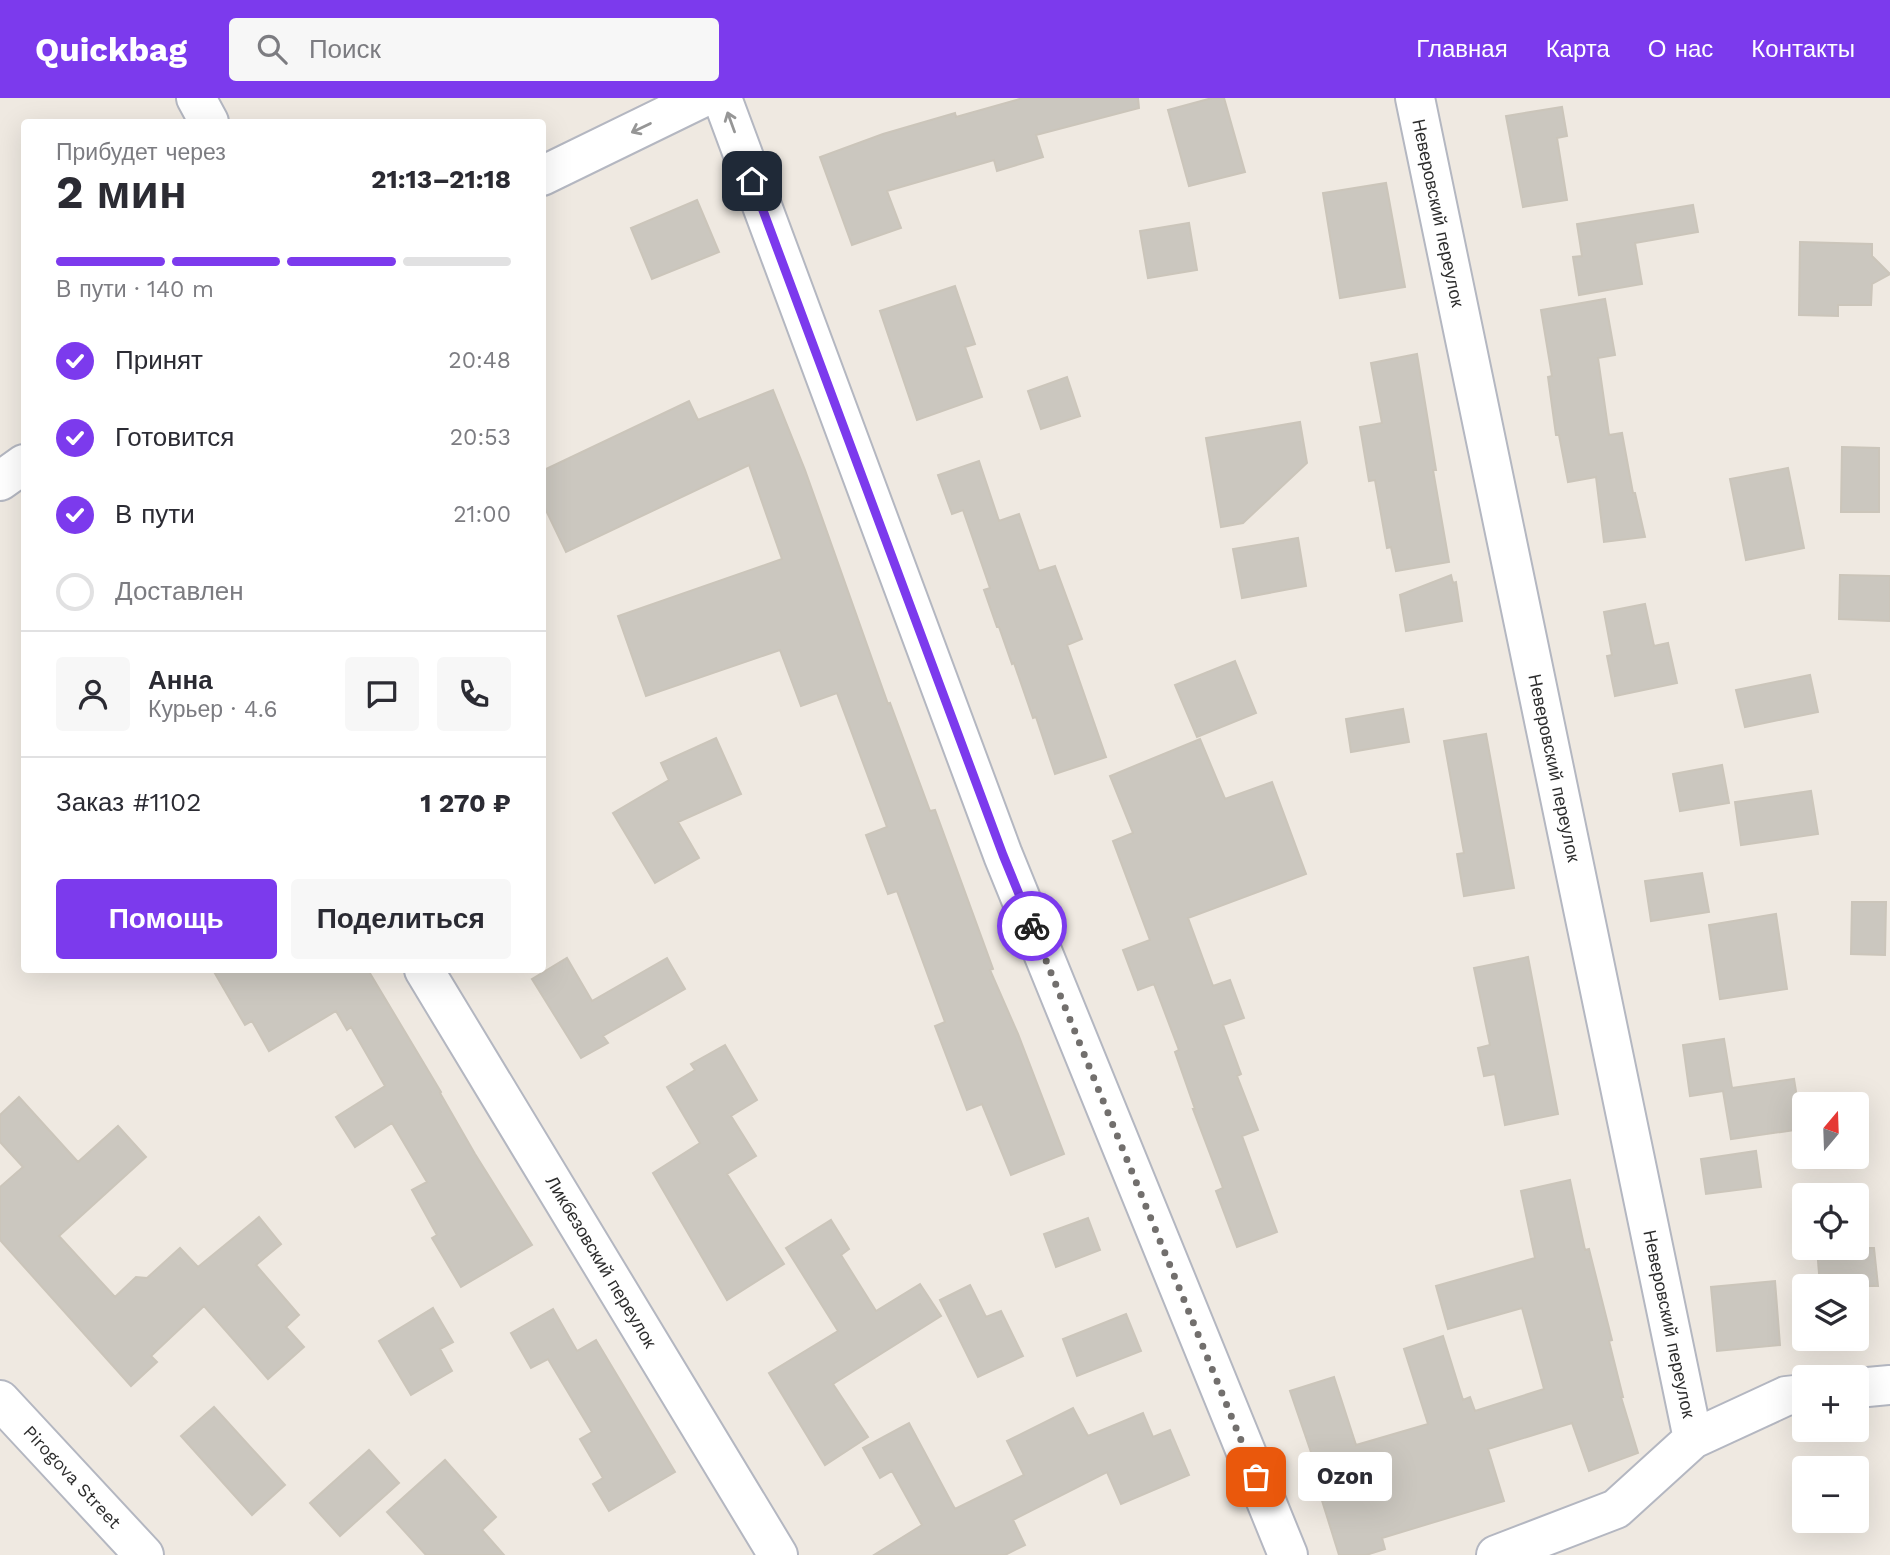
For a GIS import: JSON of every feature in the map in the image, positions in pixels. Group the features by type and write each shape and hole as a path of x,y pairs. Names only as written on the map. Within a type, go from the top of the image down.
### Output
{"street":[{"path":"196,98 207,119"},
{"path":"546,174 702,98"},
{"path":"722,98 1003,855 1288,1555"},
{"name":"Неверовский переулок","path":"1415,98 1693,1439"},
{"path":"0,481 21,466"},
{"name":"Ликбезовский переулок","path":"426,973 778,1555"},
{"path":"1869,1387 1890,1385"},
{"path":"1496,1555 1616,1508 1693,1439 1792,1395"},
{"name":"Pirogova Street","path":"0,1400 144,1555"}],"building":[{"path":"1023,98 1138,98 1139,108 1036,135 1043,157 997,171 994,160 887,191 901,228 852,245 820,157 883,134 955,113 956,117"},
{"path":"1212,98 1224,98 1245,172 1189,186 1168,110"},
{"path":"1562,107 1567,136 1557,138 1567,200 1523,207 1506,116"},
{"path":"1386,183 1405,287 1340,298 1323,193"},
{"path":"697,200 719,252 652,279 631,228"},
{"path":"1693,205 1698,232 1635,243 1642,284 1579,295 1573,257 1582,256 1577,224"},
{"path":"1189,223 1197,270 1148,278 1140,231"},
{"path":"1800,242 1872,244 1872,256 1890,274 1872,284 1871,305 1838,305 1838,316 1799,315"},
{"path":"955,286 975,344 965,347 982,397 917,420 880,311"},
{"path":"1605,299 1615,355 1598,358 1609,435 1622,433 1633,493 1645,537 1604,542 1596,477 1568,482 1559,435 1556,435 1548,377 1552,376 1541,310"},
{"path":"1417,354 1449,562 1396,571 1391,547 1387,548 1375,480 1369,481 1360,427 1382,423 1371,363"},
{"path":"1067,377 1080,416 1041,429 1028,391"},
{"path":"773,390 805,470 888,704 890,703 930,811 935,810 993,969 990,970 1064,1154 1011,1175 982,1104 967,1110 935,1026 945,1022 897,891 888,894 866,835 887,827 837,693 801,706 780,650 646,696 618,616 782,559 749,465 566,552 546,510 546,469 689,401 698,420"},
{"path":"1300,422 1307,463 1243,523 1221,527 1206,438"},
{"path":"1842,447 1879,448 1879,512 1841,512"},
{"path":"979,461 999,521 1019,514 1039,571 1055,566 1082,639 1067,645 1106,757 1055,774 1036,717 1033,718 984,590 990,588 963,510 952,514 938,475"},
{"path":"1788,468 1804,548 1746,560 1730,479"},
{"path":"1298,538 1306,586 1242,598 1233,549"},
{"path":"1451,575 1453,583 1456,582 1462,621 1406,631 1400,595"},
{"path":"1840,575 1890,576 1890,621 1839,619"},
{"path":"1645,604 1654,646 1668,643 1677,683 1615,696 1607,656 1612,655 1604,612"},
{"path":"1235,661 1256,713 1197,737 1175,685"},
{"path":"1810,675 1818,712 1745,727 1736,690"},
{"path":"1403,709 1409,742 1351,752 1346,719"},
{"path":"1486,734 1514,888 1464,896 1457,854 1464,853 1444,741"},
{"path":"716,738 741,794 678,822 699,858 655,883 613,813 669,780 661,763"},
{"path":"1200,739 1225,799 1272,782 1306,874 1188,918 1213,986 1230,980 1244,1018 1223,1025 1241,1074 1237,1076 1258,1130 1242,1136 1277,1232 1237,1247 1216,1191 1223,1188 1193,1109 1175,1052 1179,1050 1154,984 1138,990 1123,950 1150,940 1113,841 1133,833 1110,776"},
{"path":"1722,765 1729,803 1680,811 1673,774"},
{"path":"1811,791 1818,834 1741,845 1735,802"},
{"path":"1702,873 1709,912 1651,921 1645,881"},
{"path":"1852,902 1886,902 1885,955 1851,954"},
{"path":"1776,914 1787,989 1720,999 1709,925"},
{"path":"1528,957 1558,1114 1505,1125 1495,1074 1484,1076 1478,1048 1490,1045 1474,968"},
{"path":"567,958 592,1001 667,958 685,989 603,1036 608,1043 581,1058 532,979"},
{"path":"215,973 370,973 475,1154 532,1245 461,1287 432,1238 437,1235 412,1190 427,1182 392,1123 355,1147 336,1117 385,1086 351,1027 347,1030 336,1011 269,1051 252,1021 245,1025"},
{"path":"1724,1039 1732,1088 1794,1079 1796,1092 1792,1092 1792,1130 1731,1139 1723,1091 1690,1096 1683,1045"},
{"path":"725,1045 757,1100 731,1116 756,1156 727,1174 784,1264 727,1300 653,1173 700,1143 667,1087 695,1070 691,1064"},
{"path":"19,1097 78,1162 118,1126 146,1157 59,1236 115,1297 136,1277 147,1278 180,1248 198,1267 259,1217 281,1244 256,1265 299,1315 286,1327 304,1347 268,1379 204,1306 151,1356 157,1362 131,1386 0,1240 0,1187 23,1167 0,1142 0,1115"},
{"path":"1756,1151 1761,1187 1706,1194 1701,1159"},
{"path":"1570,1180 1585,1250 1589,1249 1612,1340 1609,1341 1621,1397 1638,1453 1589,1471 1572,1423 1488,1449 1504,1501 1382,1538 1385,1549 1366,1555 1339,1555 1309,1459 1313,1458 1290,1391 1334,1377 1356,1445 1428,1424 1404,1349 1443,1336 1463,1400 1470,1397 1475,1411 1544,1389 1522,1308 1448,1329 1436,1286 1535,1258 1521,1191"},
{"path":"1088,1218 1100,1250 1056,1267 1044,1234"},
{"path":"831,1220 849,1249 841,1255 876,1311 920,1284 941,1316 833,1384 868,1437 825,1465 769,1373 838,1331 786,1248"},
{"path":"1869,1248 1874,1248 1878,1286 1869,1286 1869,1274 1819,1274 1818,1260 1869,1260"},
{"path":"1775,1281 1780,1345 1717,1351 1711,1287"},
{"path":"970,1285 986,1317 1001,1311 1023,1356 978,1377 940,1300"},
{"path":"433,1308 453,1342 440,1349 452,1371 411,1395 379,1341"},
{"path":"553,1309 577,1351 596,1340 675,1472 609,1511 593,1484 603,1478 580,1439 592,1432 548,1359 531,1368 511,1333"},
{"path":"1126,1314 1141,1351 1077,1376 1063,1339"},
{"path":"214,1407 285,1485 252,1515 181,1436"},
{"path":"1073,1408 1088,1436 1143,1413 1153,1437 1170,1430 1189,1475 1121,1504 1107,1472 1013,1520 1025,1545 1005,1555 874,1555 922,1525 892,1471 880,1478 863,1448 909,1423 955,1509 1024,1475 1007,1441"},
{"path":"369,1450 399,1483 340,1536 310,1503"},
{"path":"445,1460 496,1517 482,1530 504,1555 426,1555 387,1512"}],"way so far":[{"path":"1032,926 1256,1477"}],"place":[{"name":"Ozon","path":"1256,1477"}],"route":[{"path":"752,181 1003,855 1032,926"}]}
